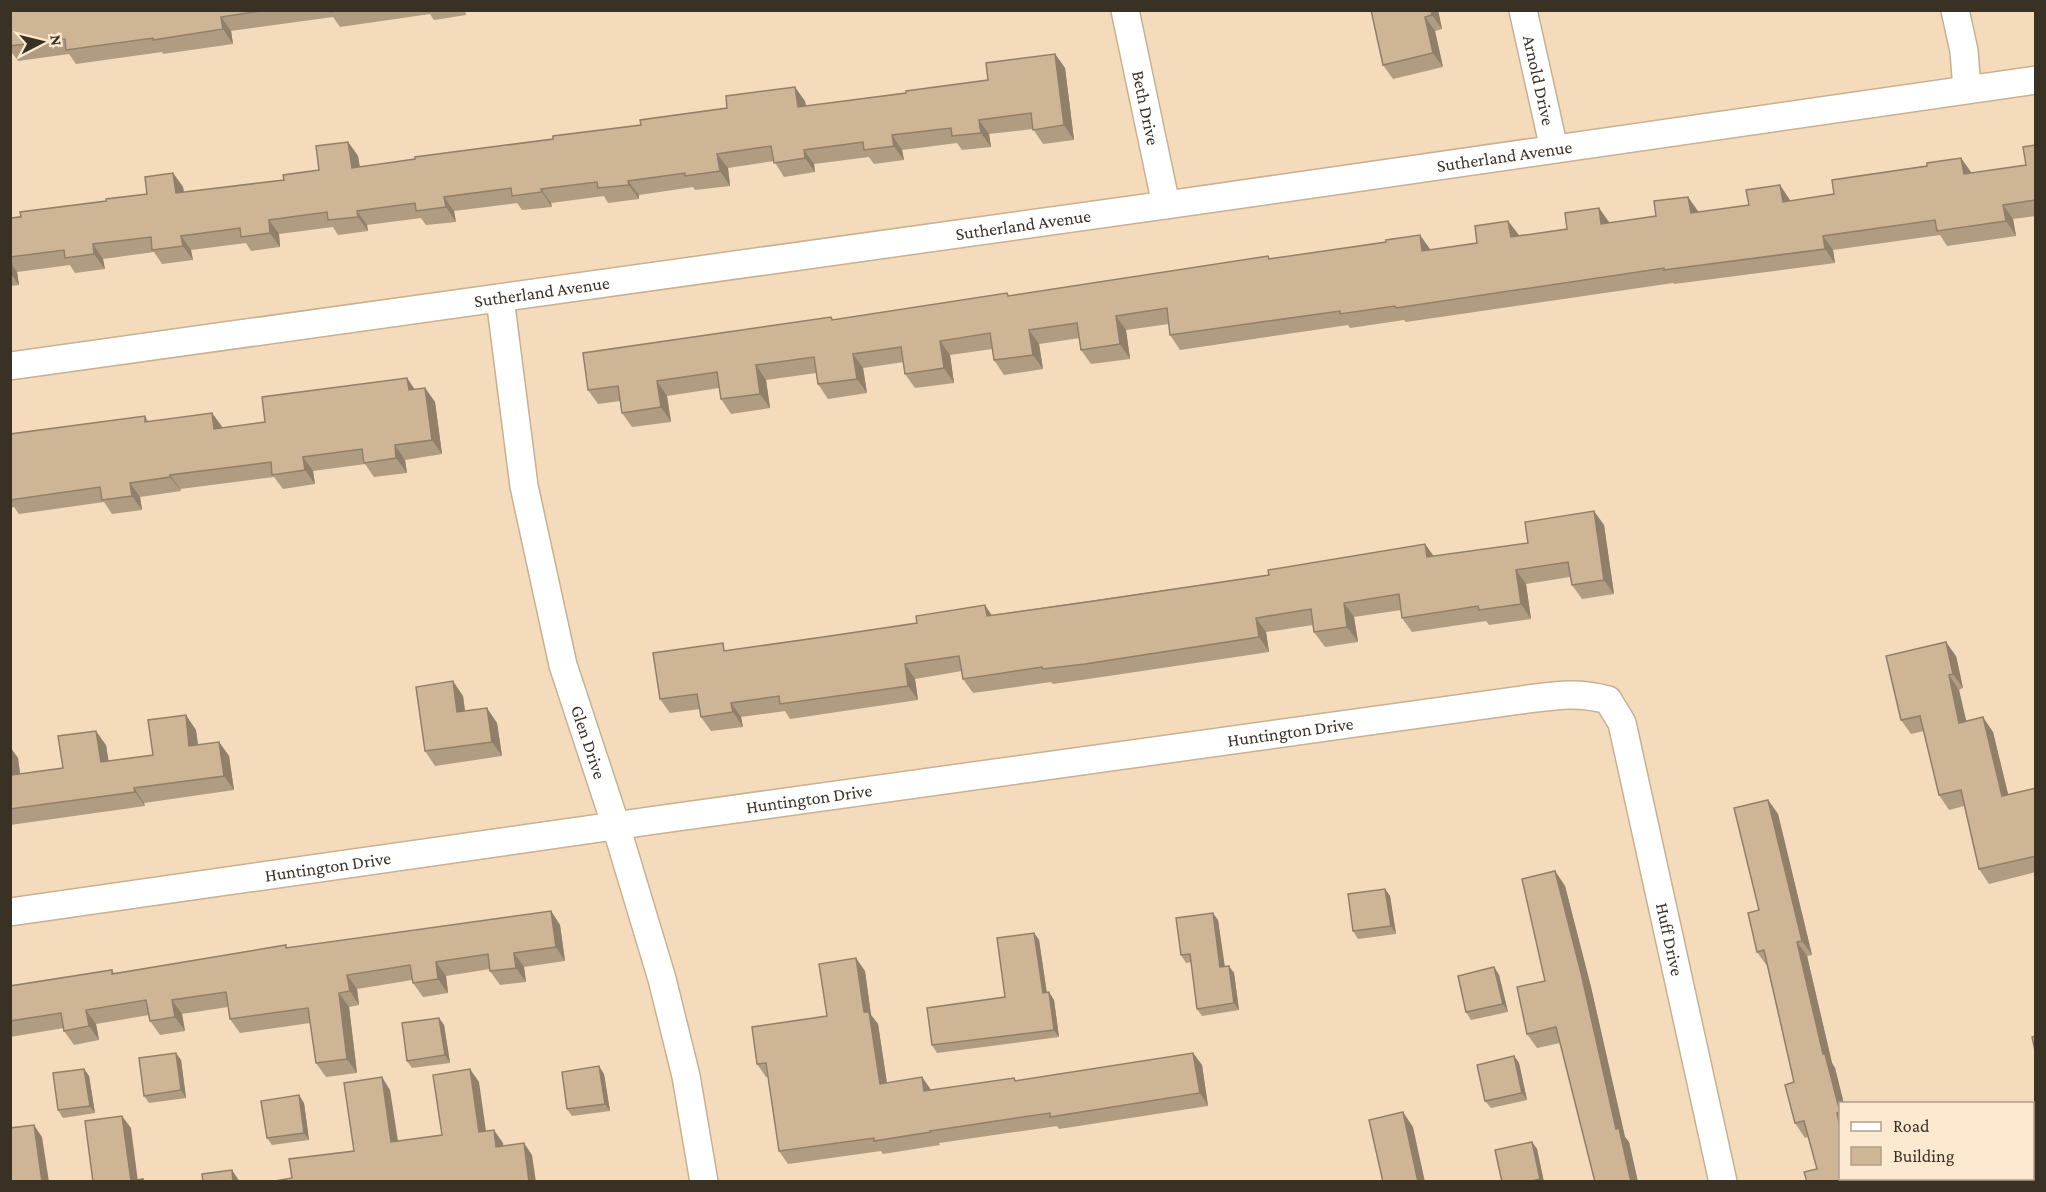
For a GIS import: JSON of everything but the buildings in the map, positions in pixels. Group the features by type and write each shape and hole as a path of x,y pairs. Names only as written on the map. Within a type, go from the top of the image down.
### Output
{"street":[{"name":"Beth Drive","path":"1125,10 1167,205"},
{"name":"Arnold Drive","path":"1523,10 1554,149"},
{"path":"1955,10 1964,51 1967,89"},
{"name":"Sutherland Avenue","path":"10,366 1167,205 2036,80"},
{"name":"Glen Drive","path":"500,298 524,486 563,665 616,826 675,1029 704,1182"},
{"name":"Huntington Drive","path":"10,912 1567,694 1588,695 1608,700"},
{"name":"Huff Drive","path":"1608,700 1622,723 1723,1182"}]}
